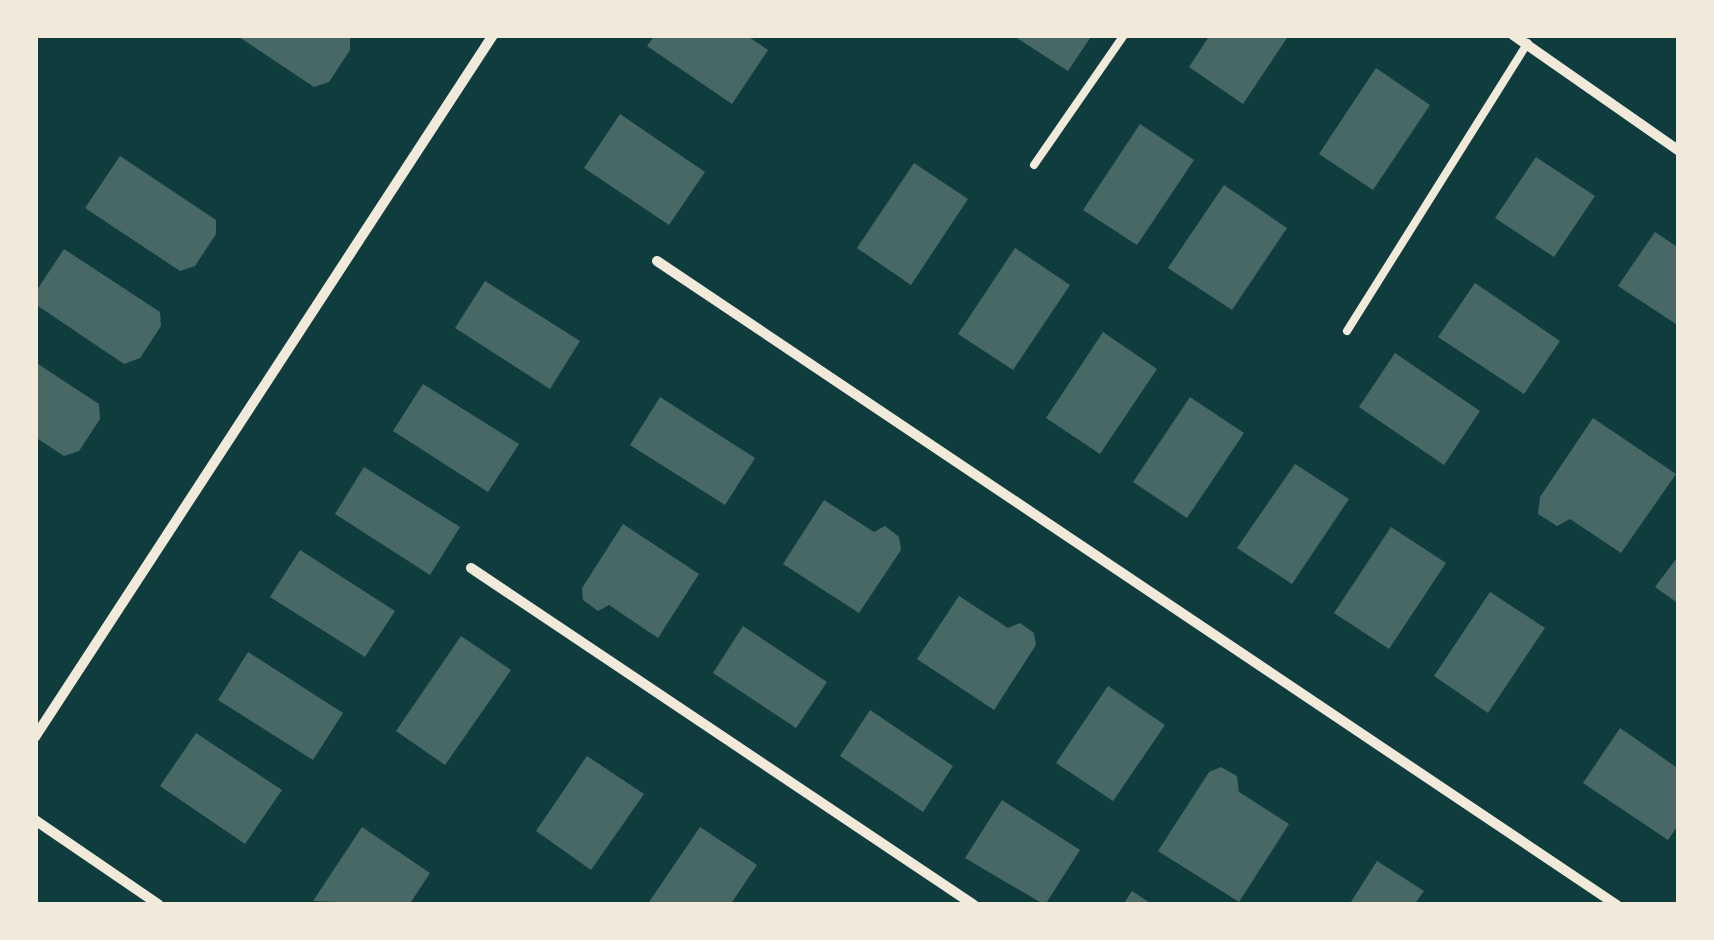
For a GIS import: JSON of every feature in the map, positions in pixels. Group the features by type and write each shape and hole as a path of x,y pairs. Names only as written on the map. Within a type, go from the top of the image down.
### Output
{"street":[{"path":"35,736 493,35"},
{"path":"1513,35 1679,150"},
{"path":"657,261 1617,905"},
{"path":"471,568 974,905"},
{"path":"35,820 159,905"}],"lane":[{"path":"1034,164 1124,35"},
{"path":"1347,331 1528,43"}],"building":[{"path":"236,35 350,35 350,50 329,82 314,87"},
{"path":"655,35 746,35 768,50 732,104 647,46"},
{"path":"1012,35 1092,35 1068,71"},
{"path":"1210,35 1289,35 1243,104 1189,67"},
{"path":"1376,68 1430,105 1373,190 1319,154"},
{"path":"620,114 705,172 669,225 584,168"},
{"path":"1140,124 1194,160 1137,245 1083,210"},
{"path":"120,156 216,220 216,234 195,266 180,271 85,208"},
{"path":"1536,157 1595,196 1554,257 1495,218"},
{"path":"914,163 968,199 911,285 857,248"},
{"path":"1224,185 1287,228 1232,310 1168,268"},
{"path":"1655,232 1679,248 1679,326 1618,286"},
{"path":"1015,248 1070,285 1013,370 958,334"},
{"path":"64,249 160,312 161,326 140,358 124,364 35,304 35,293"},
{"path":"485,281 580,341 550,389 455,328"},
{"path":"1475,283 1560,341 1524,394 1438,337"},
{"path":"1103,332 1157,369 1100,454 1046,418"},
{"path":"1395,353 1480,411 1444,465 1359,407"},
{"path":"35,362 99,404 100,419 79,451 64,456 35,437"},
{"path":"423,384 519,444 488,492 393,431"},
{"path":"660,397 755,458 725,505 630,445"},
{"path":"1190,397 1244,433 1187,518 1133,482"},
{"path":"1593,418 1676,474 1621,553 1570,519 1557,526 1538,514 1540,497"},
{"path":"1295,464 1349,499 1292,584 1237,548"},
{"path":"364,467 460,527 430,575 335,514"},
{"path":"824,500 874,532 885,526 899,537 901,550 859,613 783,564"},
{"path":"623,524 699,574 658,638 609,605 598,611 583,600 582,588"},
{"path":"1391,527 1446,563 1389,649 1334,613"},
{"path":"300,550 395,611 365,657 270,597"},
{"path":"1679,555 1679,604 1655,587"},
{"path":"1490,592 1545,628 1488,713 1434,676"},
{"path":"959,596 1008,628 1020,623 1034,633 1036,645 994,710 917,659"},
{"path":"743,626 827,682 796,728 713,673"},
{"path":"461,636 511,670 445,765 396,731"},
{"path":"248,652 343,713 313,760 218,700"},
{"path":"1108,686 1165,725 1113,801 1056,763"},
{"path":"870,710 953,766 923,812 840,756"},
{"path":"1620,728 1679,769 1679,824 1668,840 1583,783"},
{"path":"196,733 282,790 245,844 160,786"},
{"path":"587,756 644,794 591,870 536,831"},
{"path":"1221,767 1237,776 1239,792 1289,824 1239,902 1158,851 1209,772"},
{"path":"1002,800 1080,850 1045,905 965,858"},
{"path":"362,827 430,873 409,905 313,901"},
{"path":"700,827 757,865 730,905 647,905"},
{"path":"1377,861 1424,891 1414,905 1349,905"},
{"path":"1132,891 1153,905 1123,905"}]}
